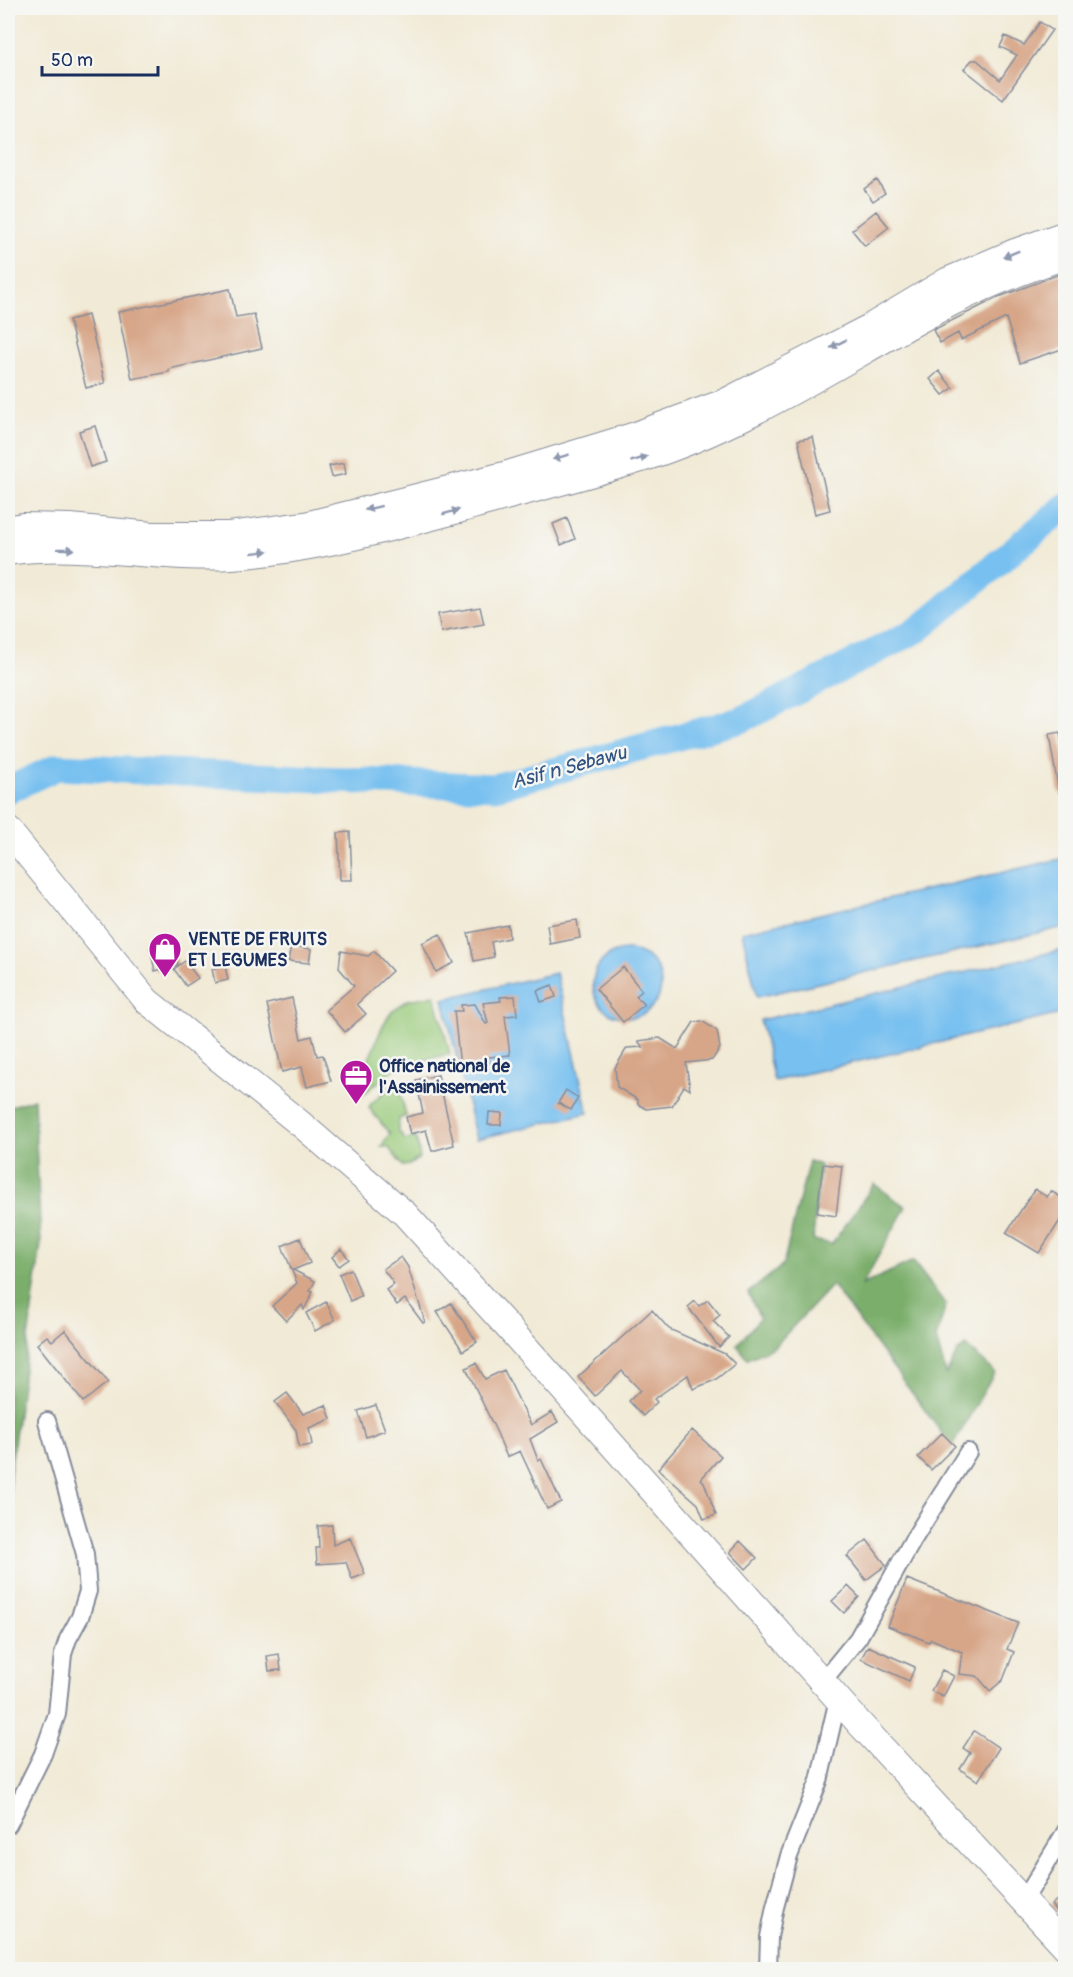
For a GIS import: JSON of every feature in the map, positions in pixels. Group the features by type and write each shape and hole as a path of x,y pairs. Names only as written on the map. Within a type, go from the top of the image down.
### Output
{"main road":[{"path":"8,529 22,526 70,527 152,535 229,536 304,525 508,474 633,436 724,402 870,327 947,281 1065,234"},
{"path":"8,552 26,549 67,549 232,556 317,544 401,525 515,494 643,458 733,423 953,302 1019,272 1065,256"},
{"path":"8,830 147,1001 302,1125 405,1214 513,1332 830,1690 1065,1947"}],"street":[{"path":"8,1825 43,1754 57,1714 63,1654 80,1617 88,1591 85,1554 47,1421"},
{"path":"768,1970 769,1937 775,1907 789,1856 819,1780 830,1690 913,1540 968,1452"},
{"path":"1023,1902 1065,1831"}],"green space":[{"path":"435,995 450,1054 398,1066 361,1096 356,1090 383,1025 392,1011 408,1000"},
{"path":"393,1084 400,1090 406,1116 399,1119 398,1130 405,1140 416,1137 420,1158 403,1166 388,1147 381,1147 390,1134 369,1108"},
{"path":"34,1099 41,1244 10,1473 10,1702 8,1706 8,1107"},
{"path":"809,1161 820,1165 813,1240 832,1244 874,1184 906,1207 862,1285 913,1261 946,1305 936,1338 946,1374 958,1351 966,1346 995,1372 952,1447 832,1285 774,1347 748,1359 737,1345 760,1318 748,1293 783,1265"}],"water":[{"path":"1065,858 1065,927 757,997 742,932"},
{"path":"1065,949 1065,1013 774,1081 760,1020"},
{"path":"627,950 640,953 651,960 658,971 661,984 658,997 651,1008 640,1015 627,1018 614,1015 603,1008 596,997 593,984 596,971 603,960 614,953"},
{"path":"556,973 588,1113 476,1139 443,999"}],"building":[{"path":"1040,22 1052,30 1003,100 964,69 972,60 977,60 1000,80 1017,55 1000,47 1005,36 1024,45"},
{"path":"877,180 885,193 873,201 864,189"},
{"path":"876,211 889,227 865,246 852,230"},
{"path":"1065,272 1065,348 1020,363 1006,318 961,340 958,333 940,343 933,330 999,297"},
{"path":"230,289 236,317 254,314 262,348 132,379 118,312"},
{"path":"88,315 105,383 86,388 69,320"},
{"path":"939,371 953,388 943,395 930,379"},
{"path":"95,426 106,462 90,467 79,431"},
{"path":"813,437 830,510 815,514 798,440"},
{"path":"344,463 346,474 332,477 329,466"},
{"path":"567,518 575,539 561,545 553,524"},
{"path":"480,607 484,624 441,632 438,614"},
{"path":"1060,733 1065,763 1065,792 1059,793 1049,735"},
{"path":"350,832 352,880 340,880 338,833"},
{"path":"577,920 580,938 550,944 547,925"},
{"path":"508,925 509,938 491,942 494,957 474,961 468,933"},
{"path":"440,934 454,963 436,972 422,943"},
{"path":"173,943 178,965 155,971 150,948"},
{"path":"291,946 311,949 309,963 288,961"},
{"path":"341,951 368,956 374,951 392,971 357,1004 366,1014 345,1032 326,1010 354,986 339,968"},
{"path":"185,961 198,978 186,986 174,969"},
{"path":"225,966 228,980 215,983 212,969"},
{"path":"623,967 642,991 636,996 644,1005 623,1022 596,989"},
{"path":"552,985 556,997 541,1002 537,991"},
{"path":"515,996 517,1015 505,1016 510,1055 489,1057 489,1064 460,1067 454,1011 462,1011 461,1005 475,1004 486,1024 488,1023 483,1003 501,1001 500,997"},
{"path":"292,998 301,1039 312,1036 317,1056 323,1055 331,1081 307,1087 302,1067 282,1072 267,1004"},
{"path":"702,1021 717,1031 720,1048 712,1060 686,1063 690,1090 684,1086 672,1106 646,1109 638,1104 638,1100 617,1087 615,1068 627,1048 643,1047 638,1041 660,1038 677,1049 694,1022"},
{"path":"438,1075 454,1145 432,1151 426,1130 410,1134 406,1117 423,1113 416,1080"},
{"path":"566,1090 578,1098 571,1110 558,1103"},
{"path":"489,1112 502,1113 501,1125 488,1125"},
{"path":"823,1164 842,1166 836,1216 817,1213"},
{"path":"1035,1189 1047,1197 1051,1191 1065,1200 1065,1213 1039,1253 1006,1233"},
{"path":"300,1238 310,1263 293,1270 315,1281 310,1291 313,1292 304,1310 302,1305 286,1321 272,1306 297,1283 282,1246"},
{"path":"341,1249 349,1259 339,1266 332,1257"},
{"path":"401,1257 408,1267 425,1322 423,1323 405,1299 397,1305 386,1290 394,1284 383,1269"},
{"path":"351,1269 361,1296 350,1301 339,1274"},
{"path":"708,1300 720,1315 713,1321 729,1337 719,1347 688,1307 695,1301 699,1306"},
{"path":"326,1302 335,1320 315,1331 306,1313"},
{"path":"451,1303 477,1342 463,1351 437,1312"},
{"path":"652,1310 669,1329 725,1354 735,1364 715,1380 693,1389 688,1375 654,1399 657,1402 643,1416 629,1401 640,1390 622,1371 595,1396 578,1377"},
{"path":"65,1330 108,1382 83,1402 37,1344 47,1336 52,1341"},
{"path":"476,1363 485,1379 504,1370 531,1425 552,1412 558,1422 530,1439 538,1460 541,1459 561,1502 547,1509 520,1451 507,1457 466,1368"},
{"path":"287,1393 303,1414 326,1405 331,1419 309,1428 312,1445 299,1447 296,1430 275,1402"},
{"path":"376,1405 385,1430 366,1437 358,1411"},
{"path":"692,1430 721,1456 701,1479 716,1515 704,1519 698,1504 658,1469"},
{"path":"942,1433 955,1446 931,1470 918,1457"},
{"path":"332,1525 333,1545 350,1538 365,1574 352,1579 346,1562 317,1564 318,1526"},
{"path":"867,1540 886,1565 866,1580 847,1556"},
{"path":"740,1541 757,1558 746,1569 730,1552"},
{"path":"907,1579 1018,1623 1007,1649 1014,1652 1003,1680 990,1691 977,1676 959,1674 962,1652 931,1639 929,1642 888,1626"},
{"path":"848,1586 859,1597 844,1613 832,1601"},
{"path":"868,1646 915,1667 909,1681 861,1659"},
{"path":"279,1654 281,1670 269,1671 267,1656"},
{"path":"942,1670 954,1676 943,1697 931,1691"},
{"path":"974,1731 999,1748 978,1781 960,1769 970,1753 963,1748"},
{"path":"1065,1893 1065,1922 1051,1905"}],"waterway":[{"name":"Asif n Sebawu","path":"8,790 57,767 495,787 741,720 919,629 1066,506"}],"place":[{"name":"VENTE DE FRUITS ET LEGUMES","path":"165,978"},
{"name":"Office national de l'Assainissement","path":"356,1105"}]}
